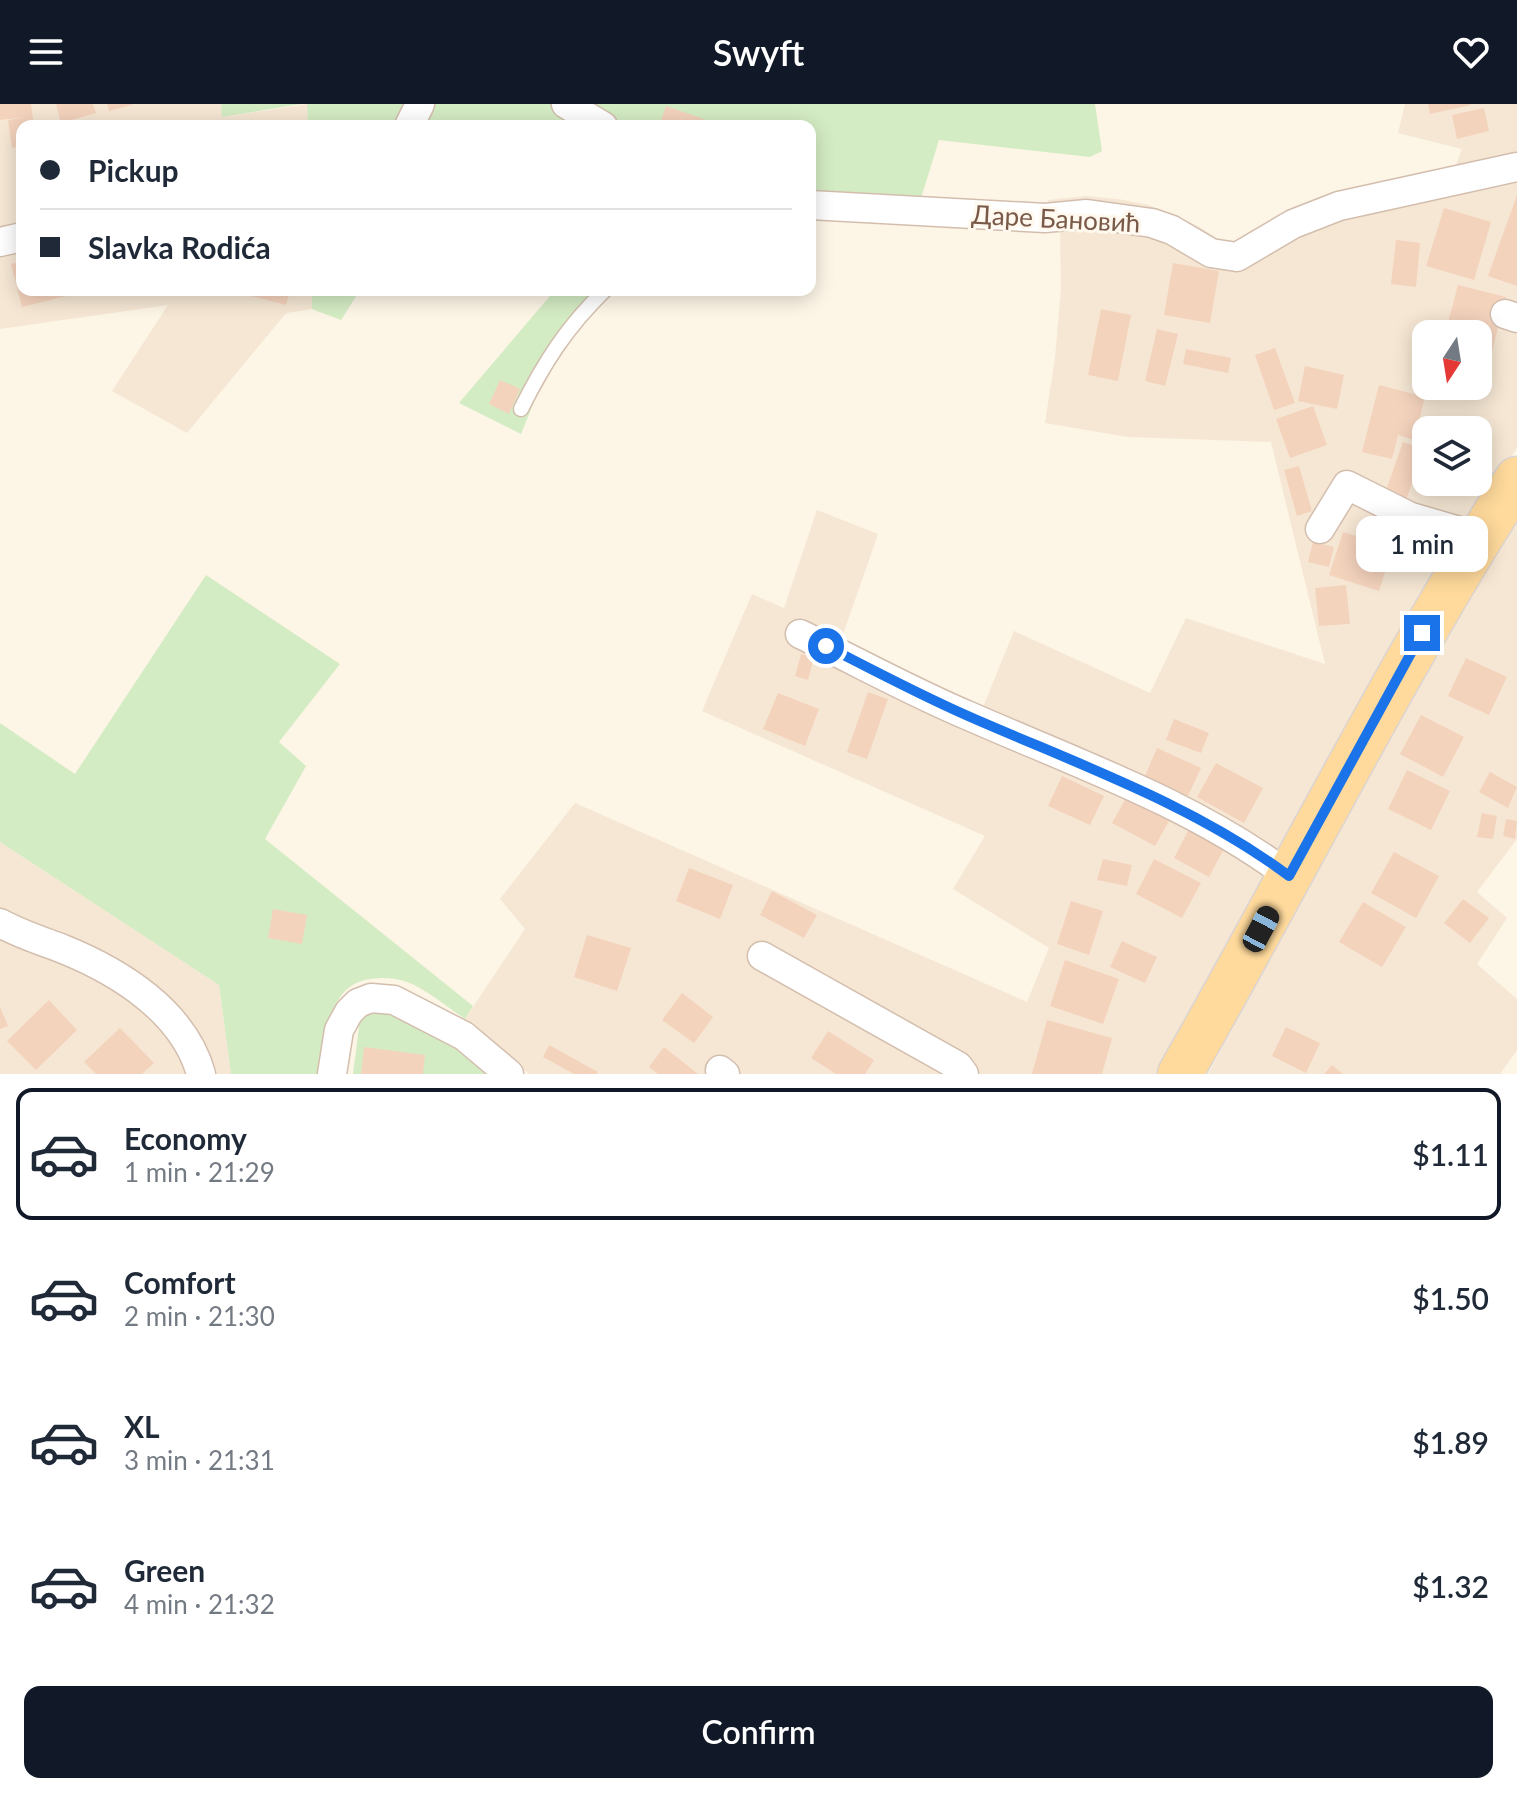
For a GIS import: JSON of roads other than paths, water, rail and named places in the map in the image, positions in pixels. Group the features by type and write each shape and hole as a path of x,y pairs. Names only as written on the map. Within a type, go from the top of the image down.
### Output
{"main road":[{"path":"1180,1074 1394,682 1517,479"}],"street":[{"path":"566,104 593,120"},
{"name":"Даре Бановић","path":"816,205 1045,218 1087,214 1152,223 1184,236 1211,253 1237,257 1293,224 1339,206 1517,167"},
{"path":"1320,529 1347,485 1411,517 1480,537"},
{"path":"800,634 965,715 1145,792 1256,851 1289,876"},
{"path":"0,923 85,959 138,989 177,1025 192,1046 201,1074"},
{"path":"762,956 958,1066 964,1074"},
{"path":"332,1074 339,1030 358,1003 371,998 394,1000 464,1036 509,1074"}],"lane":[{"path":"521,409 545,361 575,320 599,296"}]}
